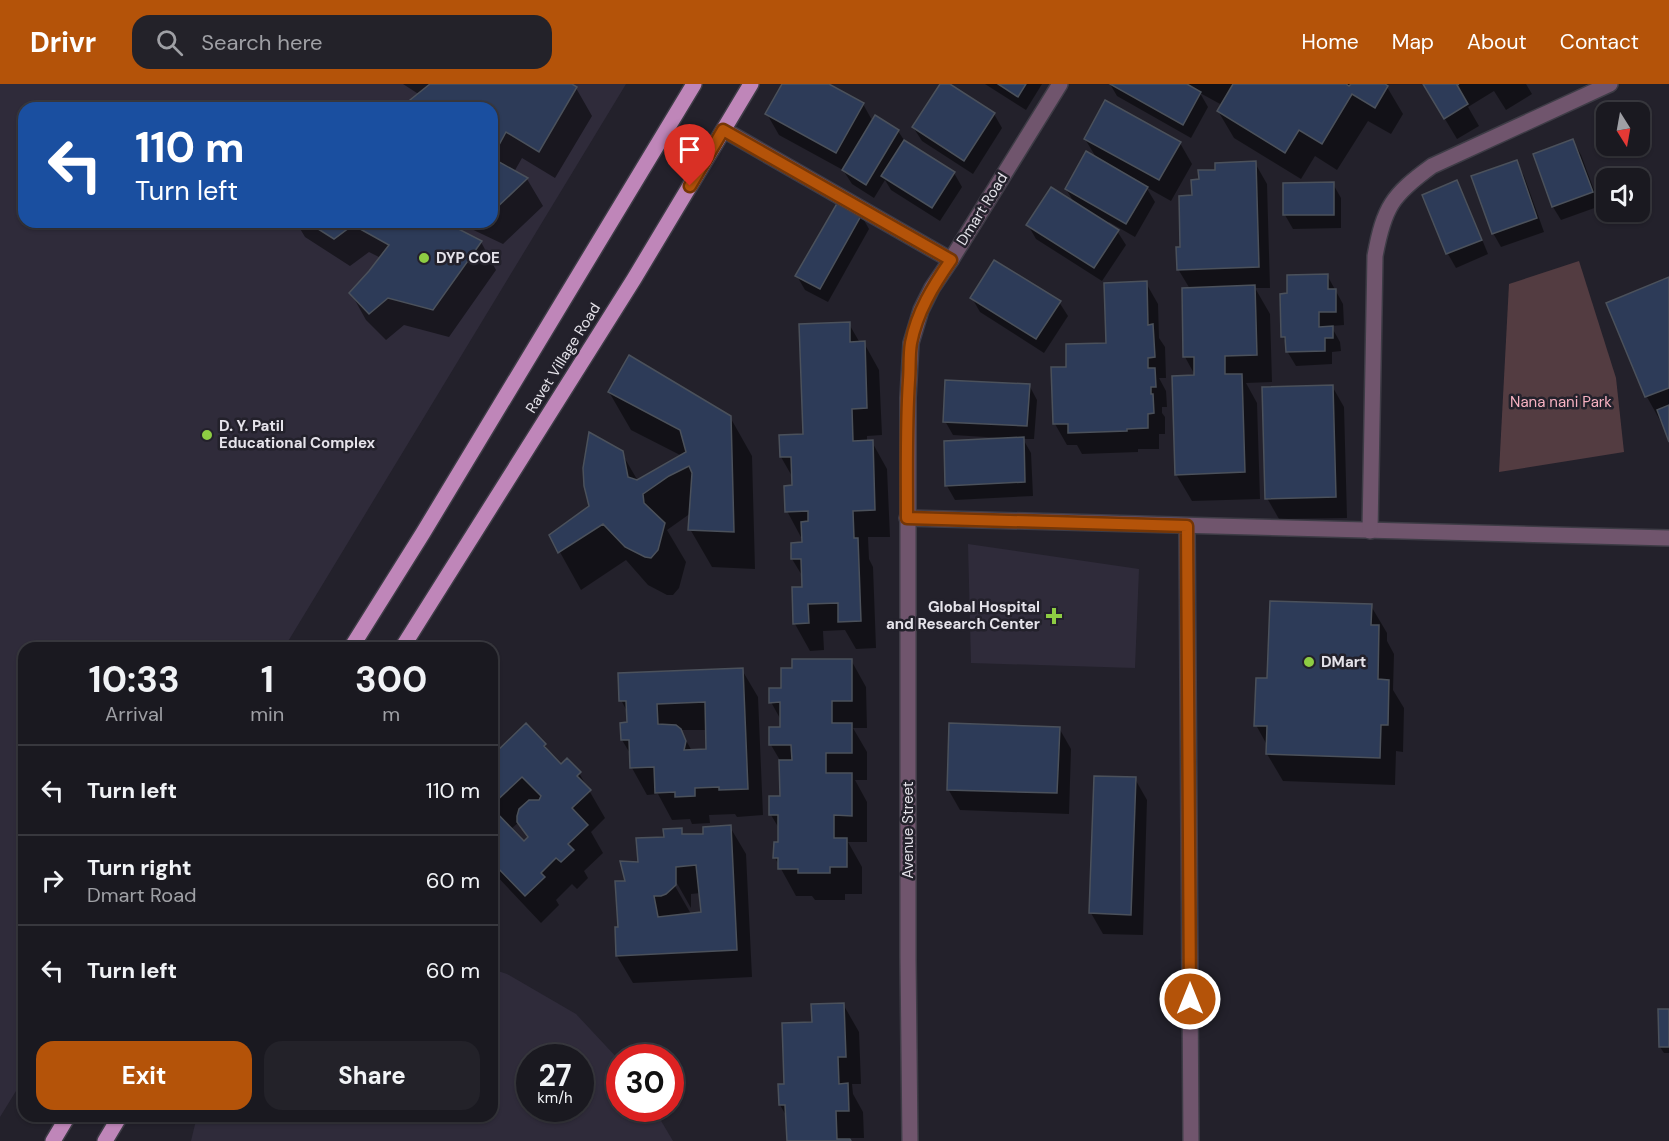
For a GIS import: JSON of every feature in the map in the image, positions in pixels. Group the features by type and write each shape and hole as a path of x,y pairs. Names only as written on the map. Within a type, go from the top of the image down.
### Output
{"main road":[{"name":"Ravet Village Road","path":"355,642 694,84"},
{"name":"Ravet Village Road","path":"406,642 634,279 751,84"},
{"path":"53,1141 64,1122"},
{"path":"105,1141 116,1122"}],"street":[{"name":"Dmart Road","path":"907,518 911,343 921,310 928,295 1060,84"},
{"path":"1370,531 1375,256 1380,229 1389,206 1409,183 1432,166 1610,84"},
{"path":"723,130 951,260"},
{"path":"907,518 1669,538"},
{"name":"Avenue Street","path":"907,518 910,1141"},
{"path":"1187,526 1191,1141"}],"shaded area":[{"name":"D. Y. Patil Educational Complex","path":"0,84 626,84 288,642 18,642 18,1088 0,1117"},
{"name":"Global Hospital and Research Center","path":"968,544 1139,569 1135,668 971,663"},
{"path":"498,971 576,1014 606,1046 606,1122 662,1122 673,1141 191,1141 196,1122 498,1122"}],"green space":[{"name":"Nana nani Park","path":"1579,261 1616,378 1624,452 1499,472 1509,284"}],"building":[{"path":"430,84 572,84 577,87 539,152 506,132 498,147 498,102 408,102"},
{"path":"782,84 829,84 864,103 836,153 765,114"},
{"path":"940,84 950,84 995,113 964,161 912,127"},
{"path":"998,84 1026,84 1018,97"},
{"path":"1110,84 1187,84 1201,92 1183,125"},
{"path":"1233,84 1346,84 1349,86 1351,84 1385,84 1388,86 1375,108 1352,94 1322,144 1299,130 1285,153 1217,111"},
{"path":"1423,84 1459,84 1457,85 1468,104 1444,119"},
{"path":"1105,100 1181,142 1159,180 1084,139"},
{"path":"875,115 899,130 866,185 842,170"},
{"path":"1573,139 1593,192 1552,207 1533,154"},
{"path":"904,140 955,172 932,208 881,176"},
{"path":"1086,151 1148,187 1126,224 1065,189"},
{"path":"1517,160 1537,218 1492,234 1471,176"},
{"name":"DYP COE","path":"498,161 528,178 498,206"},
{"path":"1256,161 1259,267 1177,270 1176,247 1180,247 1179,196 1192,195 1191,180 1199,179 1198,170 1215,170 1215,163"},
{"path":"1457,180 1482,240 1446,254 1422,195"},
{"path":"1334,182 1334,215 1283,215 1283,183"},
{"path":"1051,187 1119,230 1094,268 1026,225"},
{"path":"839,200 862,214 820,289 795,276"},
{"name":"DYP COE","path":"317,228 349,228 334,239"},
{"name":"DYP COE","path":"358,228 457,228 482,241 433,310 388,298 369,314 349,293 389,245"},
{"path":"994,260 1061,301 1036,339 970,298"},
{"path":"1328,274 1328,289 1336,289 1336,312 1319,312 1319,327 1333,326 1333,338 1325,338 1325,351 1286,352 1285,337 1281,337 1280,294 1287,293 1287,275"},
{"path":"1669,277 1669,388 1645,397 1606,303"},
{"path":"1147,281 1148,325 1153,324 1155,357 1148,358 1148,368 1155,368 1156,387 1151,387 1154,413 1148,414 1148,428 1068,433 1068,424 1053,424 1051,367 1066,367 1066,344 1106,343 1104,283"},
{"path":"1255,285 1257,355 1225,356 1225,374 1242,374 1245,472 1175,475 1172,376 1194,375 1194,357 1183,357 1182,288"},
{"path":"850,322 850,342 865,341 867,408 852,409 853,441 873,440 875,510 853,511 854,538 858,538 861,621 838,622 838,603 808,604 809,623 793,624 792,587 802,587 801,559 791,559 791,543 802,542 801,522 808,521 808,511 785,512 784,486 792,485 791,457 780,457 779,435 803,434 799,324"},
{"path":"629,355 731,416 734,532 688,530 692,473 689,466 669,476 643,494 644,503 665,523 658,550 651,558 625,547 603,524 558,553 549,535 589,506 584,486 583,468 589,432 623,451 628,477 637,480 686,452 680,430 608,392"},
{"path":"945,380 1030,384 1027,426 943,422"},
{"path":"1333,385 1336,497 1265,499 1262,387"},
{"path":"1669,405 1669,442 1657,410"},
{"path":"1024,437 1025,482 945,486 944,441"},
{"path":"1270,601 1372,604 1371,625 1379,625 1378,679 1389,680 1388,725 1381,725 1380,758 1266,754 1267,726 1254,726 1256,678 1267,678"},
{"path":"792,659 852,659 852,701 832,701 832,723 852,723 852,753 826,753 826,773 852,773 852,816 834,815 834,838 847,838 847,867 830,867 830,873 798,873 798,869 778,869 778,858 773,858 774,842 778,842 778,815 769,815 769,796 780,796 779,760 792,760 791,745 769,745 769,727 780,727 780,702 769,703 769,688 781,688 781,668 792,668"},
{"path":"743,668 748,789 695,788 695,796 675,797 675,792 655,793 654,767 630,768 629,740 621,740 620,723 627,722 626,701 619,701 618,673","holes":["705,702 706,749 684,750 686,741 681,729 676,725 658,724 657,704"]},
{"path":"526,723 561,764 567,758 581,772 577,776 591,790 572,808 588,825 568,844 574,850 561,862 556,858 541,873 545,877 525,896 498,868 498,814 524,841 528,837 517,822 519,809 529,800 539,800 541,796 522,777 498,799 498,750"},
{"path":"949,723 1060,727 1057,793 947,790"},
{"path":"1094,776 1136,777 1131,915 1089,913"},
{"path":"731,825 737,950 616,956 615,927 618,927 615,881 625,881 620,861 638,862 636,838 664,837 663,829 682,828 682,834 703,834 703,827","holes":["696,865 701,912 658,917 654,896 666,894 676,885 676,867"]},
{"path":"844,1003 846,1057 838,1057 839,1084 848,1083 849,1111 836,1111 837,1139 850,1139 851,1141 787,1141 785,1105 779,1105 778,1084 784,1084 782,1023 812,1022 811,1004"},
{"path":"1658,1009 1669,1009 1669,1047 1659,1047"}],"place":[{"name":"DYP COE","path":"424,258"},
{"name":"D. Y. Patil Educational Complex","path":"207,435"},
{"name":"Global Hospital and Research Center","path":"1054,616"},
{"name":"DMart","path":"1309,662"}],"route":[{"path":"690,186 723,130 951,260 932,288 921,310 911,343 907,518 1187,526 1190,999"}]}
